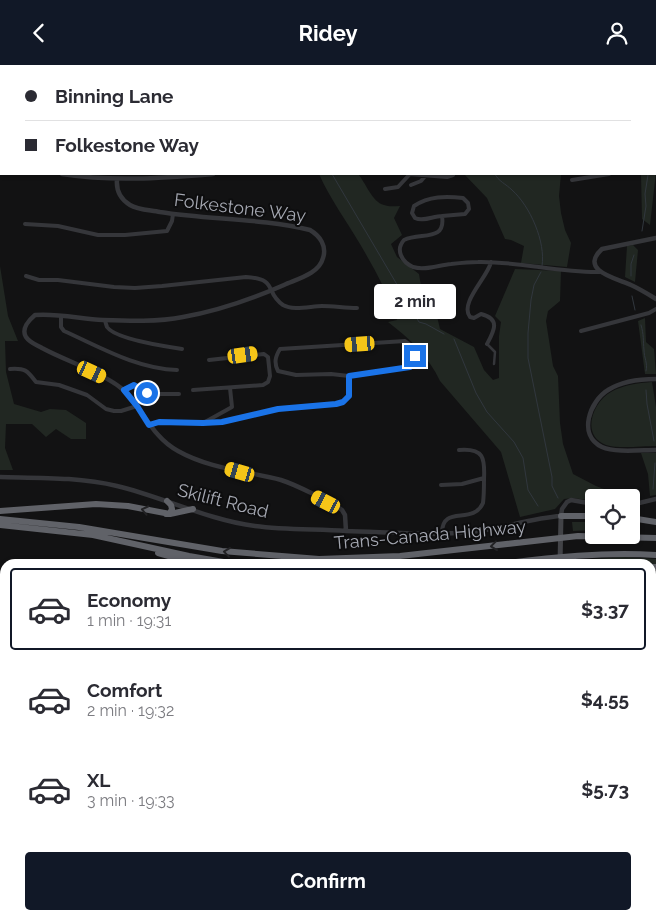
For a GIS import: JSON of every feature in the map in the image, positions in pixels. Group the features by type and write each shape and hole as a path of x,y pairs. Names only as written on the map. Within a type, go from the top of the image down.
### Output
{"highway":[{"path":"165,514 170,513 172,509 167,501"},
{"path":"0,511 108,504 165,514 176,514 193,509"},
{"path":"561,516 585,515"},
{"name":"Trans-Canada Highway","path":"0,519 79,527 222,551 311,559 408,555 542,539 619,536 656,538"},
{"path":"640,519 656,522"},
{"path":"0,525 109,538 208,559"},
{"path":"109,538 180,559"},
{"name":"Trans-Canada Highway","path":"534,559 573,555 656,555"}],"main road":[{"path":"560,559 561,516"}],"street":[{"path":"73,175 117,179 158,179 202,175"},
{"path":"385,189 398,187 409,175"},
{"path":"411,185 420,181 426,175 448,177 453,175"},
{"path":"572,180 603,175"},
{"name":"Folkestone Way","path":"117,179 119,194 129,205 136,208 310,229 322,241 323,258 320,265 314,271 272,291 213,311 181,318 156,320 105,320 35,315 26,325 25,333 27,338 32,343 105,378 124,390 149,425 171,447 193,458 240,472 287,482 338,507 345,515 346,531"},
{"path":"435,198 463,198 468,203 469,209 465,214 442,216 420,220 413,217 412,209 416,204 435,198"},
{"path":"24,224 58,226 98,235 125,235 167,231 174,214"},
{"path":"442,216 443,226 439,232 407,238 400,245 401,256 407,263 416,268 426,268 491,262 579,272 600,272"},
{"path":"656,238 602,249 596,263 600,272 605,276 635,287 656,299"},
{"path":"491,262 489,270 468,303 467,310 470,317 474,318 481,313 493,321 495,325 494,330 487,344 495,351 494,364"},
{"path":"26,276 39,280 58,280 135,288 259,277 265,281 283,305 290,307 321,306 357,309"},
{"path":"581,331 649,313 656,309"},
{"path":"61,316 61,327 64,331 150,367 177,370"},
{"path":"105,320 107,327 111,331 139,342 182,349"},
{"path":"405,341 413,347 415,356 410,367 349,376 331,374 296,375 278,371 276,355 280,349 405,341"},
{"path":"193,390 263,385 268,382 270,376 268,357 264,354 259,353 209,360"},
{"path":"10,369 21,368 28,371 36,382 59,385 86,395 106,409 121,411 137,406"},
{"path":"149,425 159,422 203,423 241,418 278,409 336,404 343,402 349,396 349,376"},
{"path":"656,379 630,381 606,391 592,407 588,425 594,441 604,448 614,450 656,450"},
{"path":"124,390 134,385 149,394 180,394"},
{"path":"203,423 232,407 230,388"},
{"path":"442,533 442,525 447,519 475,513 481,508 484,500 484,463 481,455 472,450 459,450"},
{"name":"Skilift Road","path":"0,477 49,478 117,486 253,526 346,531 442,533 480,531 538,518 561,516"},
{"path":"441,485 462,484 484,478"},
{"path":"640,503 656,499"},
{"path":"561,516 566,502 585,503"}],"shaded area":[{"path":"319,175 359,175 376,200 388,206 400,206 394,218 402,235 391,244 397,257 419,274 422,292 432,295 440,329 474,347 484,370 493,380 499,378 501,322 495,316 515,269 561,271 560,301 548,311 546,321 553,366 558,376 563,444 573,474 604,489 585,489 585,500 564,499 555,509 520,517 501,452 440,381 418,349 388,322 397,320 385,290 355,235 333,201"},
{"path":"465,175 561,175 559,196 561,213 565,230 571,243 567,267 521,263 524,246 505,239 487,198"},
{"path":"641,175 656,175 650,225 642,219"},
{"path":"633,245 638,250 635,282 625,277 627,246"},
{"path":"0,266 8,316 18,341 5,341 6,372 14,404 41,412 50,409 66,410 86,423 86,439 71,439 56,429 46,437 32,424 6,424 5,448 13,470 0,470"},
{"path":"645,318 646,342 654,349 656,374 645,374 638,321"},
{"path":"652,382 656,407 656,446 617,447 606,445 598,440 593,434 591,426 599,403 611,392 626,386"},
{"path":"641,453 656,453 656,495 650,496 648,474"},
{"path":"572,522 585,522 585,530 573,531"},
{"path":"623,557 656,559 594,559"}],"waterway":[{"path":"333,175 419,322 444,334"},
{"path":"496,175 525,205 535,225 542,246 542,266"},
{"path":"642,231 648,175"},
{"path":"631,276 631,264 634,255"},
{"path":"541,272 534,285 531,300 528,358 552,477 552,486 558,498"},
{"path":"632,296 635,310"},
{"path":"641,325 647,365 646,371"},
{"path":"454,339 476,393 487,412 514,442 523,458 528,490 538,506"},
{"path":"646,390 654,441"},
{"path":"653,489 655,463"}],"route":[{"path":"147,393 134,385 124,390 149,425 159,422 222,422 259,412 343,402 349,396 349,376 410,367 415,356"}]}
